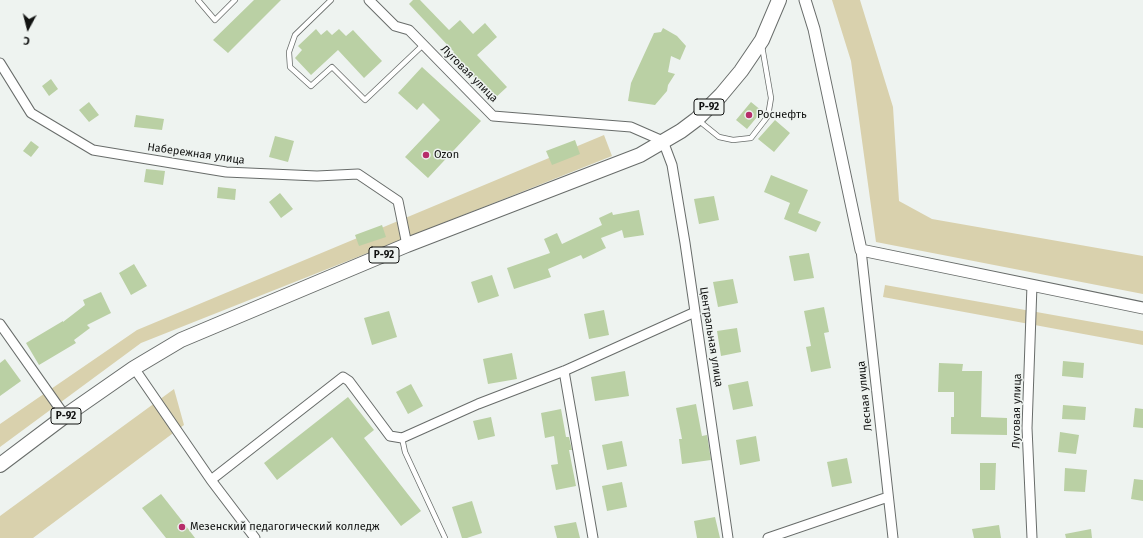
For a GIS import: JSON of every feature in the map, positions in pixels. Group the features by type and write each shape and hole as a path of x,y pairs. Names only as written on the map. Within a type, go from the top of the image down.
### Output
{"main road":[{"name":"Р-92","path":"0,465 65,416 134,368 181,340 408,245 640,155 681,131 697,119 721,95 741,71 762,40 778,0"}],"street":[{"name":"Луговая улица","path":"369,0 395,26 409,30 493,116 632,127 663,141"},
{"path":"805,0 814,28 861,250 1143,308"},
{"name":"Набережная улица","path":"0,63 31,113 93,150 226,172 317,176 358,174 398,201 408,245"},
{"name":"Центральная улица","path":"663,141 672,165 696,312 728,538"},
{"name":"Лесная улица","path":"861,250 893,538"},
{"name":"Луговая улица","path":"1032,285 1027,428 1032,538"},
{"path":"211,480 343,377 349,380 390,436 402,438 478,404 564,371 696,312"},
{"path":"0,324 65,416"},
{"path":"134,368 211,480 255,538"},
{"path":"564,371 593,538"},
{"path":"768,538 888,497"}],"lane":[{"path":"198,0 215,20 235,0"},
{"path":"331,0 295,35 289,52 290,67 311,86 332,68 365,100 423,45"},
{"path":"697,119 719,137 733,140 751,138 768,116 771,98 762,40"},
{"path":"402,438 405,452 445,538"}],"shaded area":[{"path":"832,0 860,0 893,107 899,201 932,219 1143,256 1143,294 876,242 851,61"},
{"path":"604,135 612,156 141,343 0,447 0,424 137,330"},
{"path":"885,285 1143,331 1143,345 883,297"},
{"path":"174,389 184,425 33,538 0,538 0,516"}],"building":[{"path":"254,0 281,0 228,53 213,40"},
{"path":"413,0 420,0 449,30 460,20 473,34 485,23 497,37 477,55 507,87 494,99 452,53 454,52 409,4"},
{"path":"663,28 677,36 686,46 680,60 671,56 668,72 675,74 668,85 667,91 655,105 628,101 631,83 654,33 661,32"},
{"path":"316,29 321,35 327,30 332,35 339,29 346,36 353,30 382,61 364,78 338,50 311,75 295,58 302,50 298,46"},
{"path":"422,67 481,121 428,178 405,157 440,120 423,103 417,110 398,93"},
{"path":"51,79 58,89 49,96 42,86"},
{"path":"89,102 99,115 89,122 79,110"},
{"name":"Роснефть","path":"751,102 762,111 747,129 736,120"},
{"path":"136,115 164,119 162,130 134,127"},
{"path":"775,120 790,133 774,152 758,139"},
{"path":"275,136 294,141 288,162 269,157"},
{"path":"575,140 580,154 552,165 546,151"},
{"path":"31,141 39,147 31,157 23,151"},
{"path":"146,169 165,171 163,185 144,182"},
{"path":"771,175 808,190 798,213 821,222 816,232 784,219 790,203 764,192"},
{"path":"218,187 236,189 235,200 217,198"},
{"path":"280,193 293,209 281,218 269,202"},
{"path":"714,196 719,220 699,224 694,199"},
{"path":"639,210 644,235 624,238 622,230 601,238 606,248 583,259 581,255 548,269 551,277 514,289 507,268 550,253 544,239 557,233 562,244 602,225 599,218 612,212 613,215"},
{"path":"382,225 386,237 359,246 355,235"},
{"path":"809,253 814,278 794,281 789,256"},
{"path":"134,264 147,286 131,295 119,273"},
{"path":"492,275 499,296 478,303 471,282"},
{"path":"733,279 738,303 718,307 713,282"},
{"path":"101,292 111,313 87,325 90,328 74,340 76,343 39,365 26,343 63,322 85,305 83,300"},
{"path":"824,307 829,332 824,333 831,368 811,372 806,347 811,346 804,311"},
{"path":"604,310 609,335 589,339 584,314"},
{"path":"389,311 397,337 372,345 364,318"},
{"path":"737,328 741,352 721,356 717,331"},
{"path":"512,353 517,379 488,384 483,359"},
{"path":"5,359 21,381 0,396 0,363"},
{"path":"1063,361 1084,363 1083,378 1062,376"},
{"path":"939,363 963,364 962,371 982,371 981,417 1007,418 1007,435 951,434 951,417 954,417 954,392 938,392"},
{"path":"625,371 629,396 595,401 591,377"},
{"path":"748,381 753,406 733,410 728,385"},
{"path":"411,384 423,406 408,414 396,392"},
{"path":"348,397 374,430 364,438 421,511 401,526 332,437 277,480 264,463"},
{"path":"696,404 702,436 707,435 711,460 682,464 679,439 682,439 676,408"},
{"path":"1063,405 1086,407 1085,420 1062,419"},
{"path":"1135,408 1143,409 1143,428 1133,427"},
{"path":"561,409 566,437 569,437 572,450 569,450 576,486 556,490 551,465 558,464 554,436 545,438 541,413"},
{"path":"491,417 495,436 478,440 473,421"},
{"path":"1060,432 1079,435 1076,454 1058,452"},
{"path":"756,436 760,461 740,465 736,440"},
{"path":"622,441 627,466 607,470 602,445"},
{"path":"847,458 852,483 832,487 827,462"},
{"path":"980,463 996,463 995,490 980,490"},
{"path":"1065,468 1087,470 1085,492 1064,491"},
{"path":"1134,479 1143,480 1143,501 1131,499"},
{"path":"622,482 627,507 607,511 602,486"},
{"path":"161,494 195,538 166,538 142,508"},
{"path":"472,501 482,533 467,538 462,538 452,507"},
{"path":"715,517 720,538 697,538 694,521"},
{"path":"576,522 580,538 557,538 554,526"},
{"path":"999,525 1001,538 974,538 972,529"},
{"path":"1091,529 1092,538 1066,538 1065,534"}],"place":[{"name":"Роснефть","path":"749,115"},
{"name":"Ozon","path":"426,155"},
{"name":"Мезенский педагогический колледж","path":"182,527"}]}
